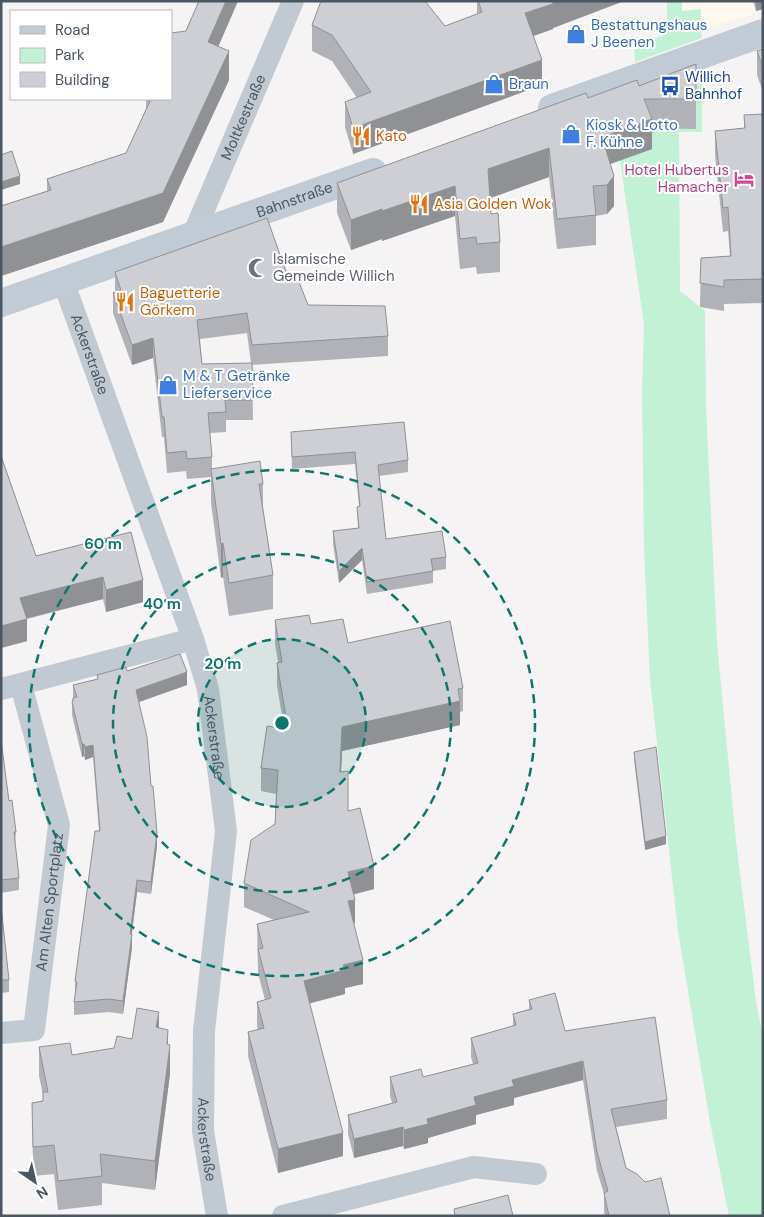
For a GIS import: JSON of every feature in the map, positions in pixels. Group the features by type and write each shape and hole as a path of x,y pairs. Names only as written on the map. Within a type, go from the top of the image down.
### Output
{"street":[{"name":"Moltkestraße","path":"193,235 293,1"},
{"path":"527,117 763,33"},
{"name":"Bahnstraße","path":"1,302 63,282 397,163"},
{"name":"Ackerstraße","path":"63,282 193,638 208,689 226,831 204,1041 202,1131 217,1216"},
{"name":"Am Alten Sportplatz","path":"1,1033 34,1030 59,825 11,687 193,638"},
{"path":"283,1216 474,1167 536,1174"}],"shaded area":[{"path":"682,1 763,1 763,12 716,25 701,32 701,9 682,11"}],"green space":[{"path":"667,1 682,1 682,11 701,9 702,38 635,62 634,45 667,34"},
{"path":"702,70 702,132 679,132 680,291 705,311 706,407 717,643 736,841 756,1001 763,1038 763,1216 729,1216 710,1122 678,931 650,680 644,548 642,392 644,324 612,106"}],"building":[{"path":"199,1 226,1 208,42 229,51 163,193 1,247 1,206 51,190 47,179 126,153 151,100 172,100 172,33 186,31"},
{"path":"321,1 425,1 445,26 482,12 478,1 556,1 553,4 525,13 542,60 353,128 345,102 371,92 332,35 312,25"},
{"path":"763,49 763,68 757,51"},
{"path":"696,64 696,99 644,99 652,119 602,137 614,176 607,185 593,186 596,215 557,219 549,148 488,169 491,214 498,213 500,242 477,244 476,237 460,239 455,186 351,220 337,183 586,93 588,98 637,80 639,86"},
{"path":"763,114 763,279 724,280 724,287 700,283 701,258 731,256 728,207 723,208 715,131 745,128 744,115"},
{"path":"12,151 20,176 1,182 1,155"},
{"path":"267,218 288,277 296,274 308,305 385,306 388,336 252,345 247,313 197,320 202,364 252,363 253,400 225,400 226,412 208,413 212,457 187,459 186,451 167,453 153,338 132,345 113,293 121,290 115,272"},
{"path":"404,422 408,460 378,465 386,539 442,531 446,557 431,559 433,571 367,582 362,548 339,571 333,531 359,528 357,507 360,506 355,452 292,457 291,432"},
{"path":"1,456 36,556 131,532 143,580 106,590 103,577 20,598 27,619 1,626"},
{"path":"260,461 263,484 259,484 273,575 229,583 223,543 221,544 211,469"},
{"path":"309,615 311,624 343,619 348,643 450,621 463,688 458,689 460,701 342,727 340,772 348,771 348,811 360,808 374,866 348,872 355,900 348,901 363,960 343,965 345,970 304,981 343,1133 278,1149 248,1032 264,1028 257,1002 271,998 258,949 263,948 257,924 309,912 244,883 251,840 275,824 278,770 261,768 267,726 288,729 277,663 282,662 275,620"},
{"path":"180,654 187,672 136,690 147,737 157,833 151,882 137,880 123,1001 109,999 74,1002 77,982 75,981 95,831 100,831 93,745 85,747 82,744 72,702 73,698 77,697 73,685 98,679 97,675 126,667 127,671"},
{"path":"1,740 9,801 12,800 19,878 1,880"},
{"path":"656,747 666,836 645,842 634,752"},
{"path":"1,906 9,980 1,980"},
{"path":"555,993 565,1031 655,1017 667,1100 611,1109 626,1168 637,1174 645,1182 661,1178 670,1216 609,1216 604,1193 608,1191 597,1152 583,1061 512,1080 514,1086 474,1097 476,1105 427,1119 428,1124 404,1130 403,1127 354,1139 348,1115 397,1102 390,1077 421,1069 423,1077 478,1063 471,1038 516,1025 513,1014 532,1009 529,1000"},
{"path":"137,1008 159,1012 156,1027 168,1030 167,1044 170,1045 155,1161 100,1154 102,1176 58,1181 54,1145 33,1147 32,1103 43,1101 43,1092 48,1092 39,1047 70,1043 72,1055 114,1048 117,1036 132,1039"},
{"path":"508,1195 513,1216 455,1216 454,1209"}],"place":[{"name":"Bestattungshaus J Beenen","path":"576,34"},
{"name":"Braun","path":"494,84"},
{"name":"Willich Bahnhof","path":"670,86"},
{"name":"Kiosk & Lotto F. Kühne","path":"571,134"},
{"name":"Kato","path":"361,136"},
{"name":"Hotel Hubertus Hamacher","path":"744,179"},
{"name":"Asia Golden Wok","path":"419,204"},
{"name":"Islamische Gemeinde Willich","path":"258,268"},
{"name":"Baguetterie Görkem","path":"125,302"},
{"name":"M & T Getränke Lieferservice","path":"168,385"}]}
